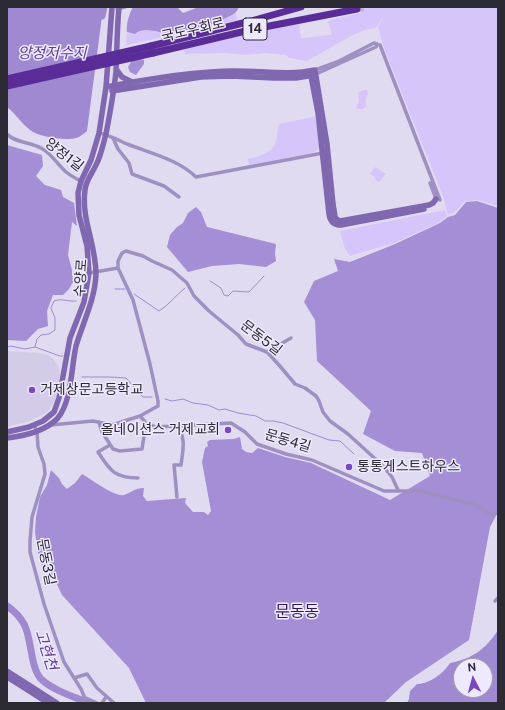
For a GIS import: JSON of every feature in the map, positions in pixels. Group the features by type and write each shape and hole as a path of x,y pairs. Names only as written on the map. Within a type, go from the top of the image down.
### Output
{"highway":[{"name":"국도우회로","path":"152,49 301,7"},
{"name":"국도우회로","path":"152,49 358,9"},
{"name":"14","path":"7,79 152,49"},
{"name":"14","path":"7,86 152,49"}],"street":[{"path":"7,432 43,421 56,408 59,398 70,338 84,302 89,273 87,246 79,215 78,193 91,160 99,133 106,89 112,8 121,8"},
{"name":"수양로","path":"7,438 37,432 50,425 58,418 66,402 75,351 92,303 95,288 96,272 94,246 84,209 83,182 98,161 106,134 116,88 121,8"},
{"path":"106,89 116,88 201,77 300,77 313,73 376,47 377,44 374,43 313,73 231,71 201,72 132,82 116,88"},
{"path":"313,73 325,153 324,166 330,219 336,225 341,225 430,208 435,205 438,199 380,45"},
{"path":"116,69 122,77 132,82"},
{"path":"313,73 313,86 325,153"},
{"path":"300,77 307,79 313,86"},
{"path":"99,133 106,134 169,160 196,178 325,153"},
{"name":"양정1길","path":"7,134 18,141 40,147 49,153 65,171 83,182"},
{"path":"113,138 118,149 129,163 132,174 164,186 179,197"},
{"path":"430,182 438,199"},
{"name":"문동5길","path":"118,268 118,261 122,253 126,251 143,256 172,270 187,283 194,296 246,344 267,352 294,384 305,388 316,396 323,412 330,421 348,434 382,465 392,477 398,490"},
{"path":"50,425 86,421 112,424 140,416 158,406 150,364 133,300 118,268 89,273"},
{"path":"267,352 291,338"},
{"path":"99,422 102,432 113,449 120,451 142,449 146,423 140,416"},
{"name":"문동4길","path":"146,423 156,427 231,423 257,444 286,454 312,460 384,491 420,491 476,505 490,514 498,513"},
{"name":"문동3길","path":"34,425 37,432 38,447 44,464 45,474 32,517 30,552 44,604 60,653 68,670 86,698"},
{"path":"177,496 174,466 181,465 183,450 183,436 178,426"},
{"path":"110,445 98,452 110,470 126,478 138,478"},
{"path":"8,674 48,703"},
{"path":"8,674 57,703"},
{"path":"74,678 87,674 96,688 114,703"},
{"path":"102,703 106,697"},
{"path":"86,698 87,703"},
{"path":"86,698 97,703"}],"shaded area":[{"path":"133,7 177,7 183,13 196,7 239,7 231,16 195,29 171,34 142,30 135,34 127,32 128,19"},
{"path":"359,7 498,7 498,206 478,200 465,201 454,213 448,215 444,199 384,48 378,27 381,21 389,15 380,21 377,27 351,36 307,61 289,58 286,55 266,53 245,55 227,53 185,54 184,50 187,47 299,24 301,38 330,35 332,34 328,22 330,20 360,13 362,11"},
{"path":"236,12 237,20 126,45 127,33 135,34 140,31 153,31 172,34 204,27"},
{"path":"130,60 144,60 144,64 136,75 130,72 128,67 131,62"},
{"path":"367,90 368,94 366,98 366,106 363,109 356,108 359,101 358,93"},
{"path":"315,115 320,146 319,149 312,153 249,165 248,159 263,155 274,146 279,124 313,117"},
{"path":"7,145 42,155 43,166 36,176 45,185 61,190 63,197 74,203 77,226 72,222 68,255 72,270 73,282 63,295 53,295 47,311 48,326 38,329 26,341 7,340"},
{"path":"375,167 386,174 379,182 370,174"},
{"path":"477,201 498,208 498,512 490,527 469,640 406,682 384,703 146,703 129,668 62,595 54,578 42,566 37,549 35,531 36,517 40,497 47,485 51,470 67,489 75,483 82,474 109,491 120,495 124,495 136,489 144,488 143,496 147,501 186,498 185,503 193,512 204,512 208,515 211,511 202,462 205,448 208,446 207,442 210,440 234,439 240,437 242,449 246,452 252,453 258,448 285,457 311,463 390,500 430,476 422,453 395,451 363,434 371,411 317,361 315,320 304,302 314,281 338,271 334,259 350,262 395,244 440,223 448,217 455,215 466,202"},
{"path":"196,207 201,212 207,227 276,244 276,261 266,267 239,264 212,266 188,272 167,247 170,235 183,223 188,213"},
{"path":"445,210 447,216 440,222 394,243 350,256 345,249 340,231"},
{"name":"거제상문고등학교","path":"7,351 48,355 58,366 60,374 55,399 48,412 30,421 7,427"}],"water":[{"name":"양정저수지","path":"7,7 102,7 87,131 79,137 59,139 39,135 30,130 7,107"},
{"path":"498,630 498,703 407,703 410,691 417,684 422,684 435,678 444,671 450,663 453,662 453,698 493,698 493,658 467,658 489,643"}],"waterway":[{"path":"102,16 104,7"},
{"path":"210,281 221,288 224,295 228,296 233,291 249,292 264,276"},
{"path":"134,294 159,311 185,288"},
{"path":"115,289 125,289"},
{"path":"35,347 37,339 41,335 49,334 55,330 55,318 51,308 54,301 76,301"},
{"path":"7,347 11,346 25,349 35,347 63,356"},
{"path":"82,377 126,378 143,397 152,397"},
{"path":"165,399 172,401 183,399 193,403 208,405 219,410 225,409 256,416 265,421 283,423 329,440 340,441 354,454"},
{"name":"고현천","path":"7,606 16,614 27,630 35,669 42,680 59,691 89,703"}],"tunnel":[{"path":"357,9 367,7"}],"place":[{"name":"거제상문고등학교","path":"32,390"},
{"name":"올네이션스 거제교회","path":"228,430"},
{"name":"통통게스트하우스","path":"349,467"}],"district":[{"name":"문동동","path":"297,612"}]}
